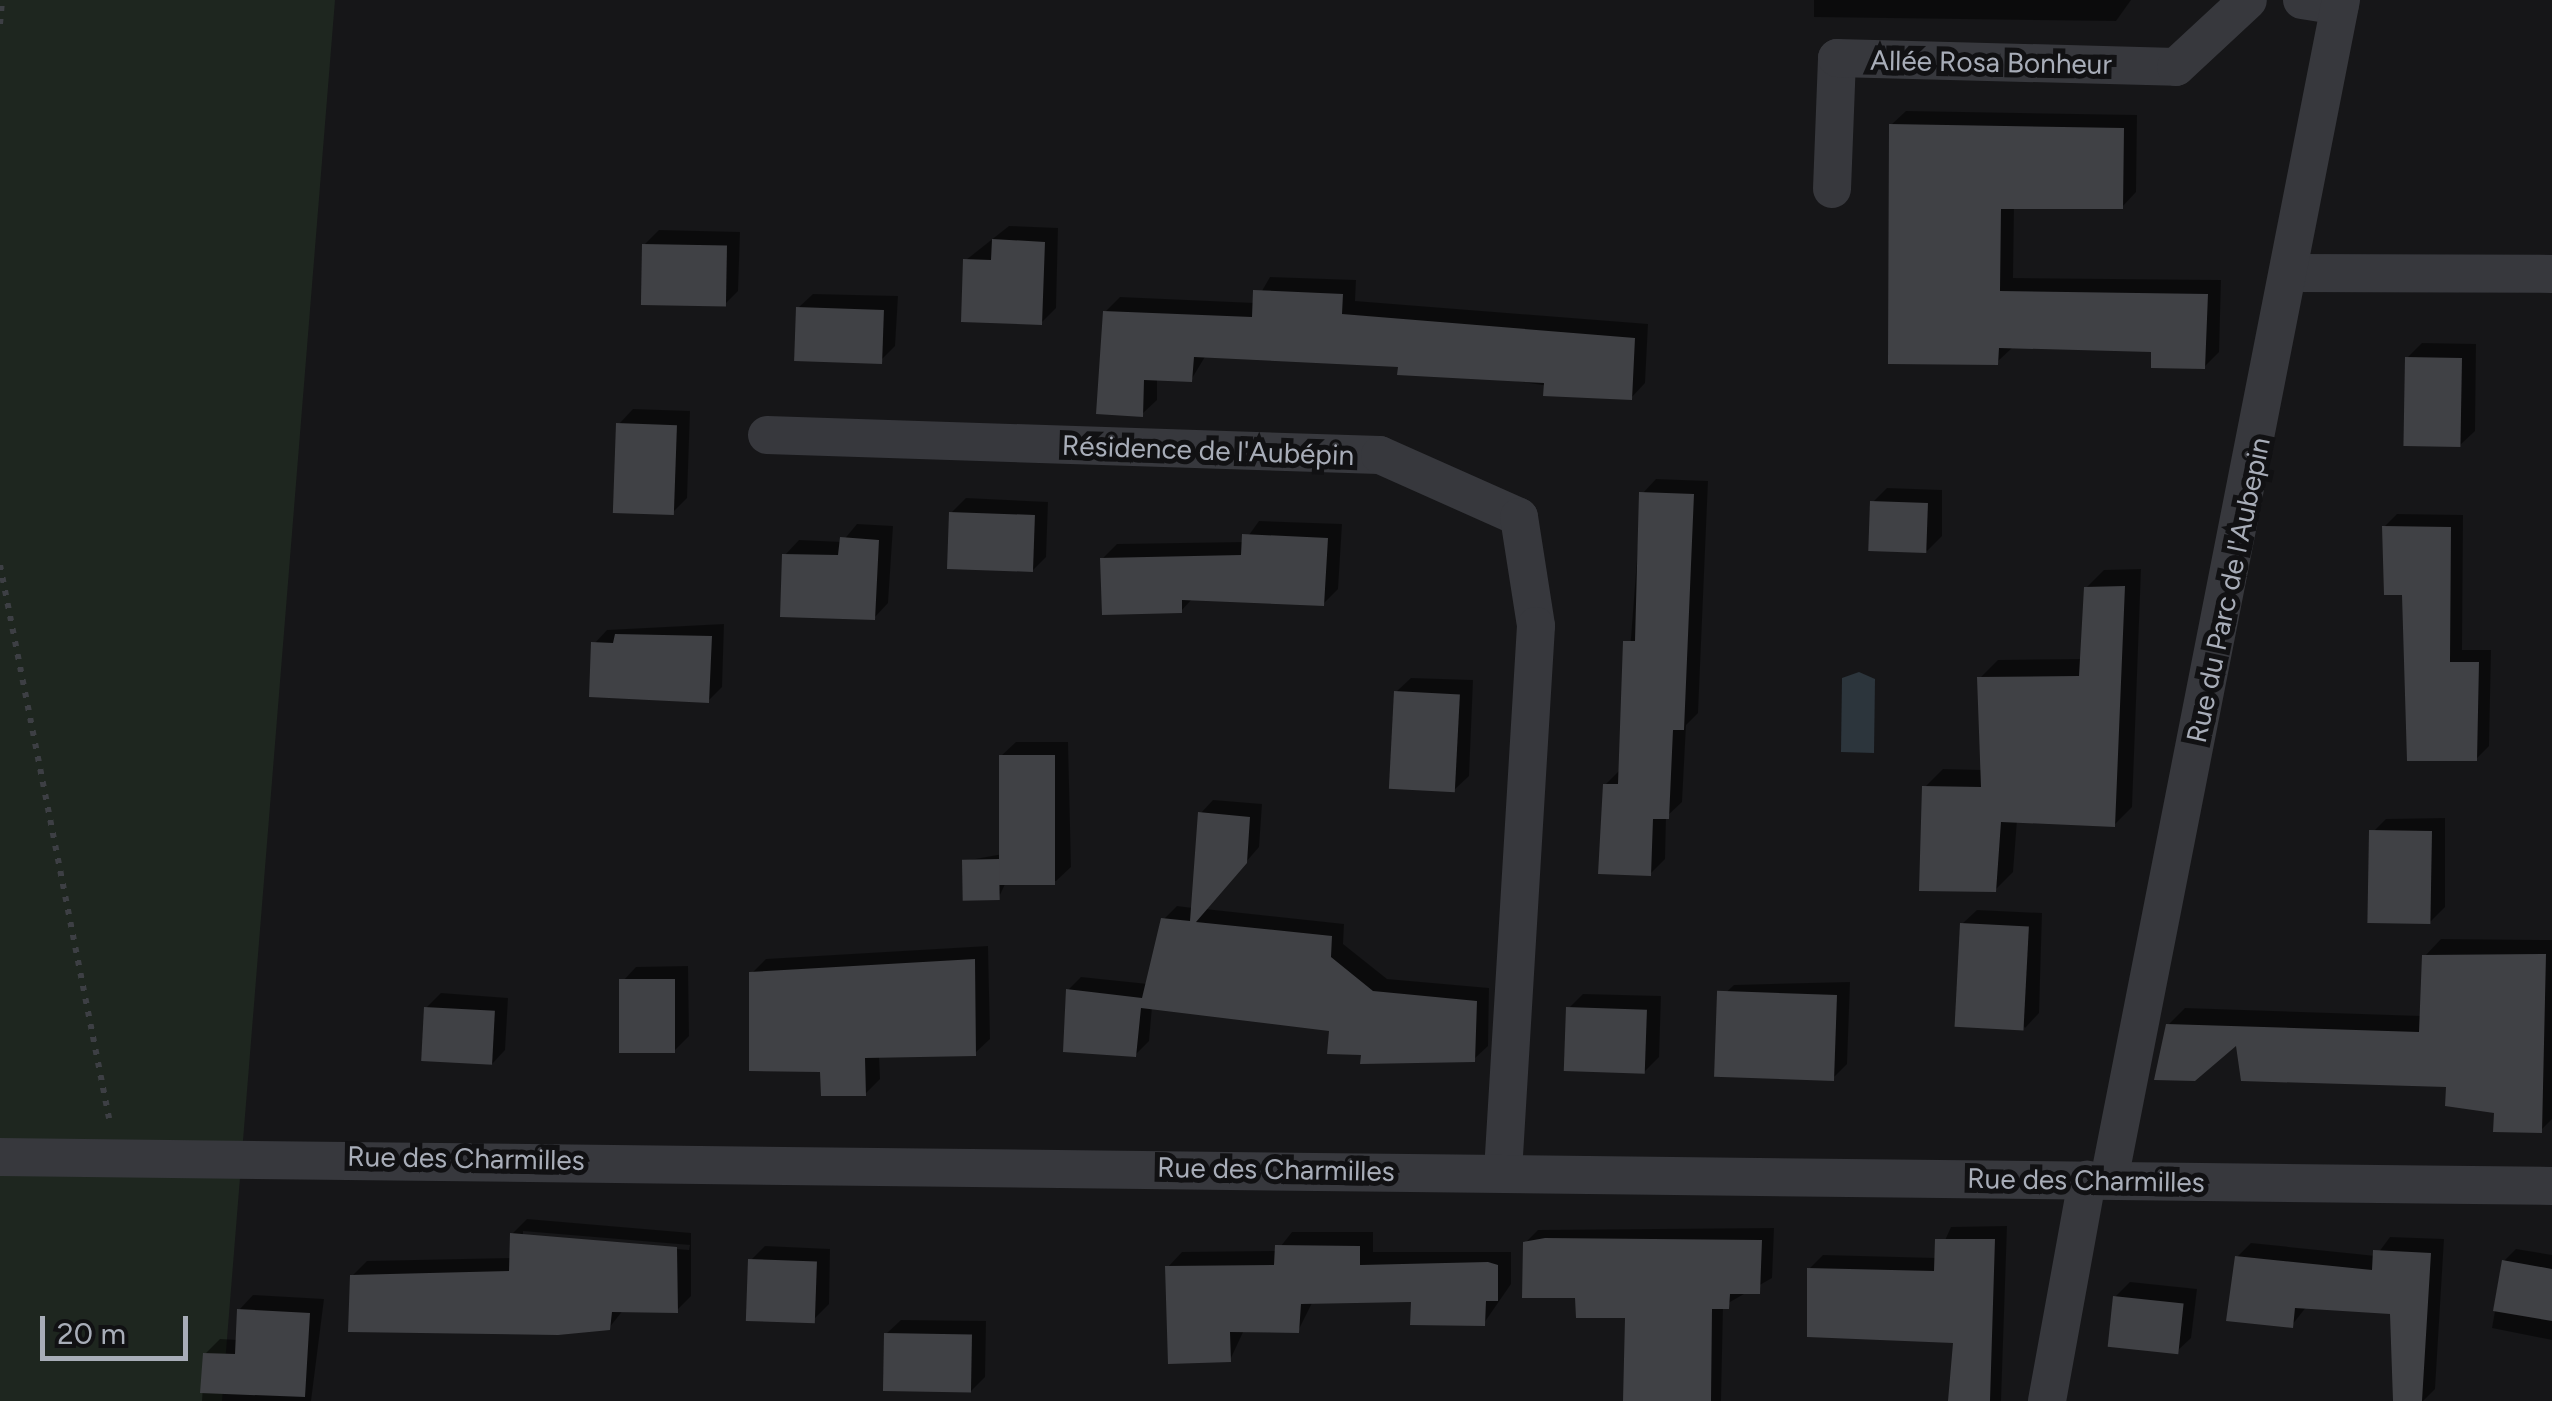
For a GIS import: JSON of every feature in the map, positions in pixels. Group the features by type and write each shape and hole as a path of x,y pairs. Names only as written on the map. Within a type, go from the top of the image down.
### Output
{"street":[{"name":"Allée Rosa Bonheur","path":"1832,188 1836,58 2176,66 2248,0"},
{"path":"2302,0 2341,3"},
{"name":"Rue du Parc de l'Aubepin","path":"2048,1401 2293,274 2341,3"},
{"path":"2293,274 2552,274"},
{"name":"Résidence de l'Aubépin","path":"768,434 1380,456 1519,517 1536,626 1503,1172"},
{"name":"Rue des Charmilles","path":"0,1157 2552,1186"}],"path":[{"path":"0,24 2,0"},
{"path":"0,565 116,1157"}],"shaded area":[{"path":"0,0 335,0 222,1401 0,1401"},
{"path":"1859,672 1875,679 1874,753 1841,752 1842,678"}],"building":[{"path":"1889,124 2124,128 2123,209 2001,209 2000,291 2208,294 2205,369 2151,368 2151,352 1999,348 1998,365 1888,364"},
{"path":"992,239 1045,242 1042,325 961,322 963,259 991,260"},
{"path":"642,244 727,245 726,306 641,305"},
{"path":"1253,290 1343,294 1342,314 1635,338 1632,400 1543,396 1544,383 1397,375 1398,367 1194,357 1192,382 1144,380 1143,417 1096,414 1103,311 1252,317"},
{"path":"796,307 884,310 882,364 794,361"},
{"path":"2405,357 2462,358 2460,447 2403,446"},
{"path":"616,423 677,425 674,515 613,513"},
{"path":"1639,492 1694,494 1684,730 1673,730 1669,819 1653,819 1651,876 1598,874 1603,784 1618,784 1623,641 1635,641"},
{"path":"1870,501 1928,503 1926,553 1868,551"},
{"path":"949,512 1035,515 1033,572 947,569"},
{"path":"2382,526 2451,527 2450,662 2479,662 2477,761 2407,761 2402,595 2384,595"},
{"path":"1242,534 1328,538 1324,606 1182,600 1182,613 1102,615 1100,558 1241,555"},
{"path":"840,537 879,540 875,620 780,617 782,554 838,555"},
{"path":"2125,586 2115,827 2001,822 1996,892 1919,891 1922,786 1981,787 1977,677 2079,676 2084,587"},
{"path":"615,634 712,636 709,703 589,697 591,642 613,643"},
{"path":"1394,691 1460,694 1455,792 1389,789"},
{"path":"999,755 1055,755 1055,885 999,885"},
{"path":"1198,812 1250,817 1247,863 1196,922 1332,936 1331,957 1373,991 1477,1001 1475,1062 1360,1064 1361,1055 1327,1054 1329,1031 1141,1008 1136,1057 1063,1052 1066,989 1142,998 1161,918 1190,921"},
{"path":"2369,830 2432,831 2430,924 2367,923"},
{"path":"999,859 1000,900 963,901 962,860"},
{"path":"1960,923 2029,927 2023,1030 1955,1027"},
{"path":"2546,954 2542,1133 2493,1132 2494,1113 2445,1106 2446,1087 2241,1081 2236,1046 2195,1081 2154,1080 2166,1024 2419,1032 2422,955"},
{"path":"975,959 976,1056 865,1058 866,1096 821,1096 820,1072 749,1071 749,972"},
{"path":"619,979 675,979 675,1053 619,1053"},
{"path":"1717,991 1837,995 1834,1081 1714,1077"},
{"path":"424,1007 495,1011 492,1065 421,1061"},
{"path":"1566,1007 1647,1010 1645,1074 1564,1071"},
{"path":"510,1233 677,1247 678,1313 612,1312 610,1330 558,1335 348,1332 350,1275 509,1271"},
{"path":"1545,1238 1762,1240 1760,1294 1730,1294 1729,1309 1712,1309 1711,1401 1623,1401 1625,1318 1576,1318 1575,1298 1522,1298 1523,1242"},
{"path":"1935,1239 1995,1239 1990,1401 1948,1401 1953,1343 1807,1337 1807,1268 1934,1271"},
{"path":"1275,1245 1360,1246 1360,1265 1488,1262 1498,1265 1498,1301 1486,1301 1485,1326 1410,1325 1411,1302 1301,1304 1299,1333 1230,1332 1231,1362 1168,1364 1165,1266 1274,1265"},
{"path":"2373,1250 2431,1253 2422,1401 2393,1401 2390,1314 2295,1308 2293,1328 2226,1321 2235,1256 2372,1270"},
{"path":"748,1259 817,1261 815,1323 746,1321"},
{"path":"2502,1260 2552,1269 2552,1321 2493,1311"},
{"path":"2113,1296 2184,1303 2178,1354 2108,1347"},
{"path":"237,1309 310,1313 305,1397 200,1393 203,1353 235,1354"},
{"path":"884,1333 972,1335 971,1393 883,1391"}]}
